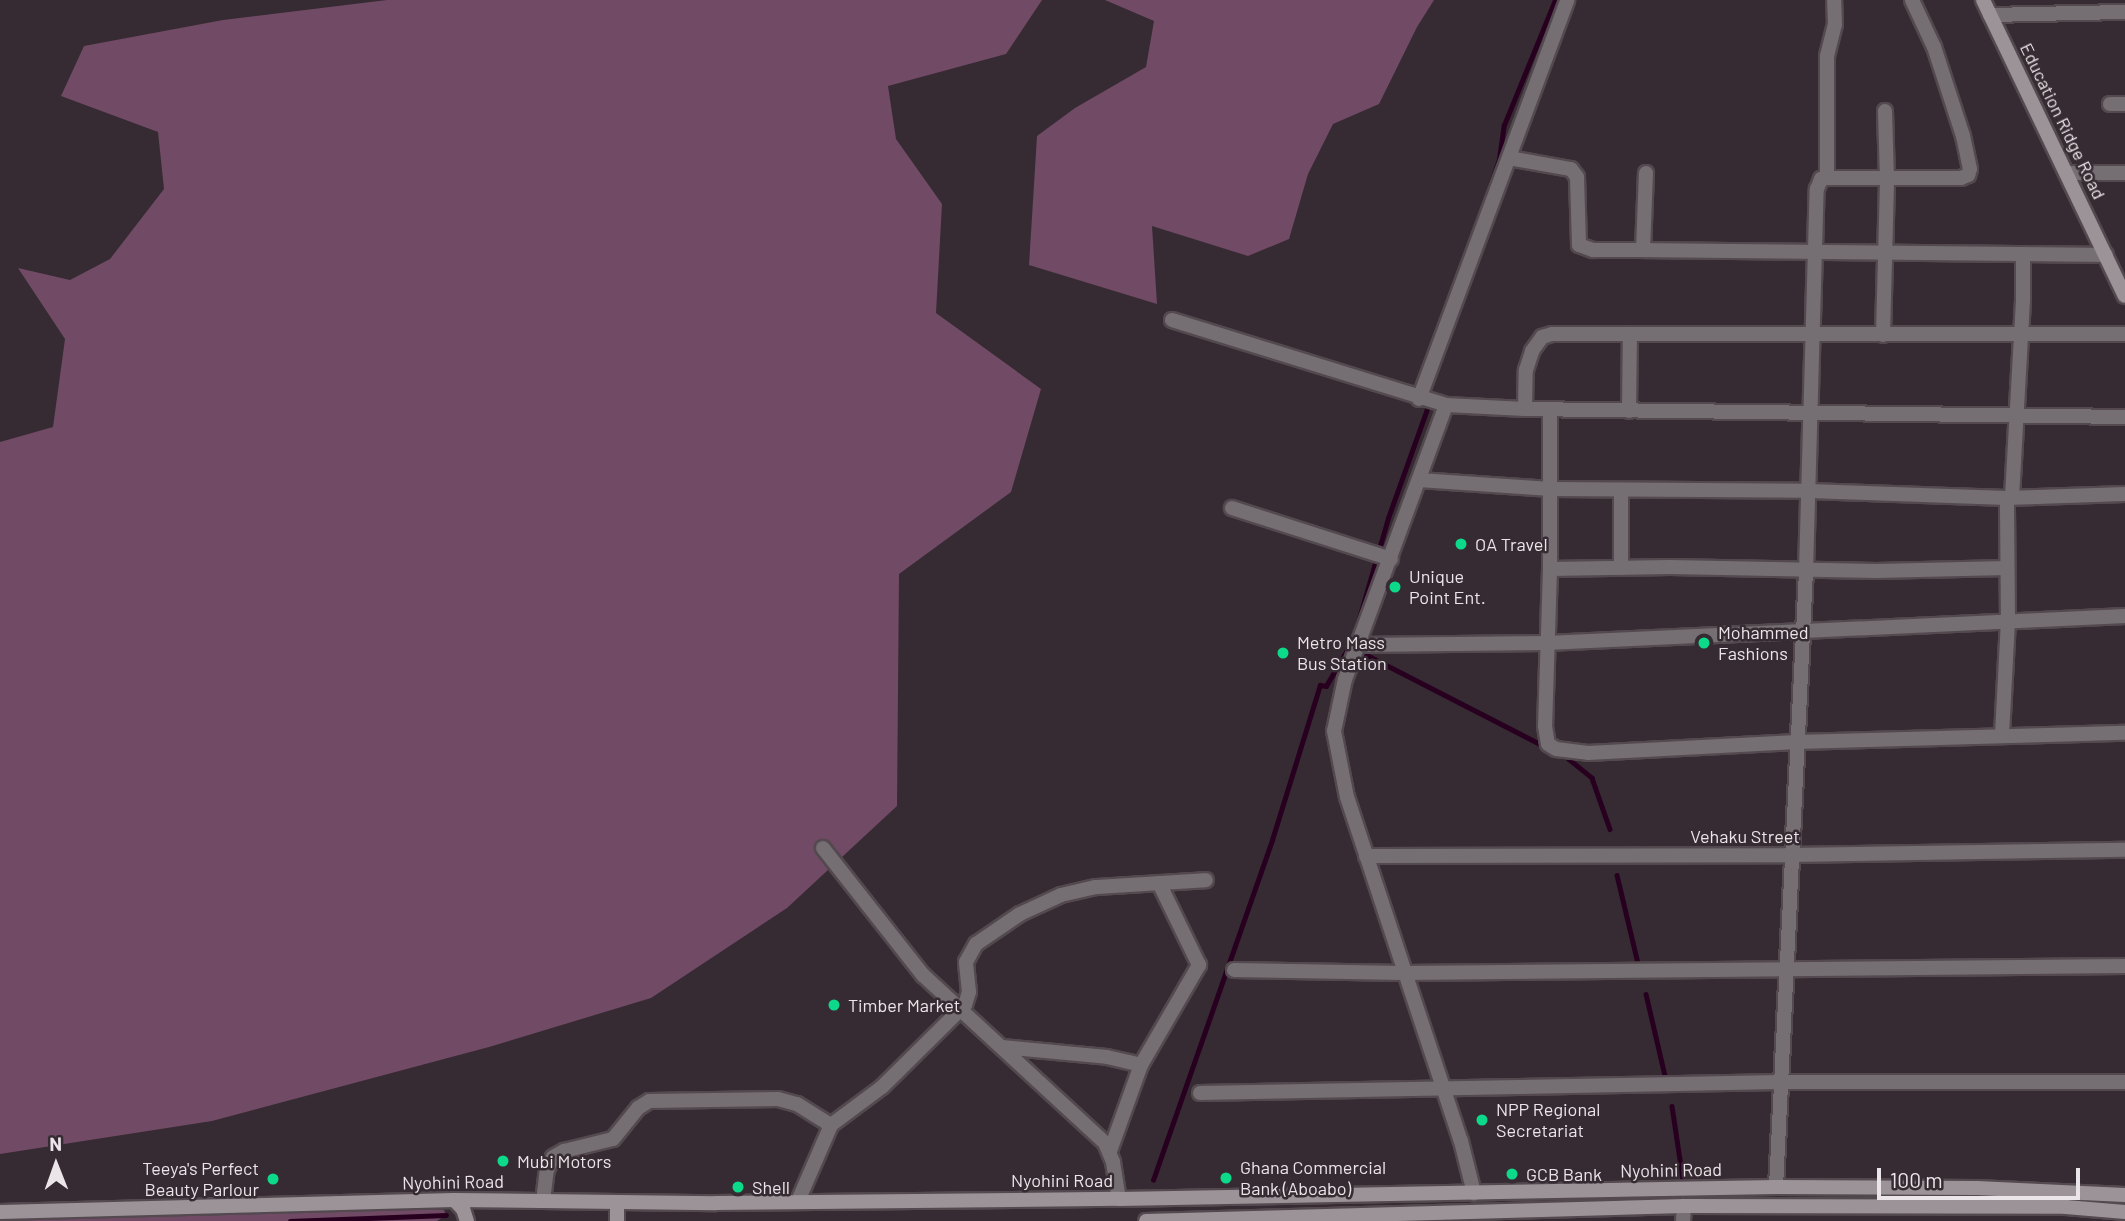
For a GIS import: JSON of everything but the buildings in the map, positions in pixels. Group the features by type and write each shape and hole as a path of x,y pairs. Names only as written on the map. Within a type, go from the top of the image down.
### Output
{"main road":[{"name":"Education Ridge Road","path":"1983,0 2125,296"},
{"name":"Nyohini Road","path":"0,1212 454,1200 617,1203 1119,1199 1776,1187 1977,1188 2125,1195"},
{"path":"454,1200 463,1209 467,1221"},
{"path":"617,1203 617,1221"},
{"name":"Nyohini Road","path":"1146,1221 2066,1208 2125,1212"}],"street":[{"path":"1419,399 1567,0"},
{"path":"1827,178 1827,56 1835,25 1834,0"},
{"path":"1776,1187 1806,571 1818,183 1827,178 1961,178 1968,175 1970,169 1963,135 1934,47 1912,0"},
{"path":"1990,15 2125,12"},
{"path":"2110,104 2125,104"},
{"path":"1884,335 1887,179 1885,111"},
{"path":"1509,158 1571,169 1577,177 1577,234 1579,245 1584,248 2106,255"},
{"path":"1643,250 1646,173"},
{"path":"2066,173 2125,173"},
{"path":"2002,735 2008,621 2010,498 2023,254"},
{"path":"1172,320 1419,399 1446,405 1550,410 2125,417"},
{"path":"1525,409 1528,361 1542,337 1552,334 2125,334"},
{"path":"1629,411 1630,334"},
{"path":"1446,405 1345,679 1334,731 1340,771 1441,1088 1465,1152 1474,1193"},
{"path":"1550,410 1550,569 1545,736 1556,749 1588,753 1797,742 2125,733"},
{"path":"1419,480 1551,489 1809,491 2010,498 2125,494"},
{"path":"1621,490 1621,568"},
{"path":"1232,508 1391,559"},
{"path":"1550,569 1806,571 2007,568"},
{"path":"1358,645 1546,643 2125,617"},
{"path":"823,848 905,954 960,1012 1098,1136 1110,1151 1119,1199"},
{"name":"Vehaku Street","path":"1366,856 1791,855 2125,850"},
{"path":"798,1201 831,1125 882,1087 960,1012 969,992 966,962 969,952 976,944 1020,914 1061,895 1083,889 1206,880"},
{"path":"1110,1151 1141,1065 1199,965 1159,883"},
{"path":"1234,970 1404,973 2125,966"},
{"path":"1002,1047 1107,1057 1141,1065"},
{"path":"1200,1093 1780,1082 2125,1082"},
{"path":"543,1201 547,1170 553,1157 564,1151 613,1139 638,1108 649,1101 778,1099 797,1104 831,1125"}],"shaded area":[{"path":"387,0 1042,0 1006,54 888,86 896,139 942,204 936,313 1041,389 1011,492 899,574 897,806 787,908 651,998 489,1047 212,1121 0,1154 0,442 53,427 65,339 18,268 70,280 110,259 164,189 158,132 61,96 84,46 223,20"},
{"path":"1105,0 1434,0 1417,27 1379,104 1333,124 1308,174 1289,239 1248,256 1152,226 1157,304 1029,265 1037,136 1075,108 1146,67 1154,21"},
{"path":"419,1208 444,1210 446,1215 437,1221 0,1221 0,1218"}],"waterway":[{"path":"1483,208 1499,159 1504,125 1555,0"},
{"path":"1356,629 1388,518 1430,401"},
{"path":"1153,1180 1272,840 1320,685 1326,686 1354,638"},
{"path":"1363,653 1544,746"},
{"path":"1564,755 1592,778 1610,829"},
{"path":"1617,875 1639,967"},
{"path":"1646,994 1666,1080"},
{"path":"1672,1106 1684,1186"},
{"path":"290,1221 446,1215"}],"place":[{"name":"OA Travel","path":"1461,544"},
{"name":"Unique Point Ent.","path":"1395,587"},
{"name":"Mohammed Fashions","path":"1704,643"},
{"name":"Metro Mass Bus Station","path":"1283,653"},
{"name":"Timber Market","path":"834,1005"},
{"name":"NPP Regional Secretariat","path":"1482,1120"},
{"name":"Mubi Motors","path":"503,1161"},
{"name":"GCB Bank","path":"1512,1174"},
{"name":"Ghana Commercial Bank (Aboabo)","path":"1226,1178"},
{"name":"Teeya's Perfect Beauty Parlour","path":"273,1179"},
{"name":"Shell","path":"738,1187"}]}
